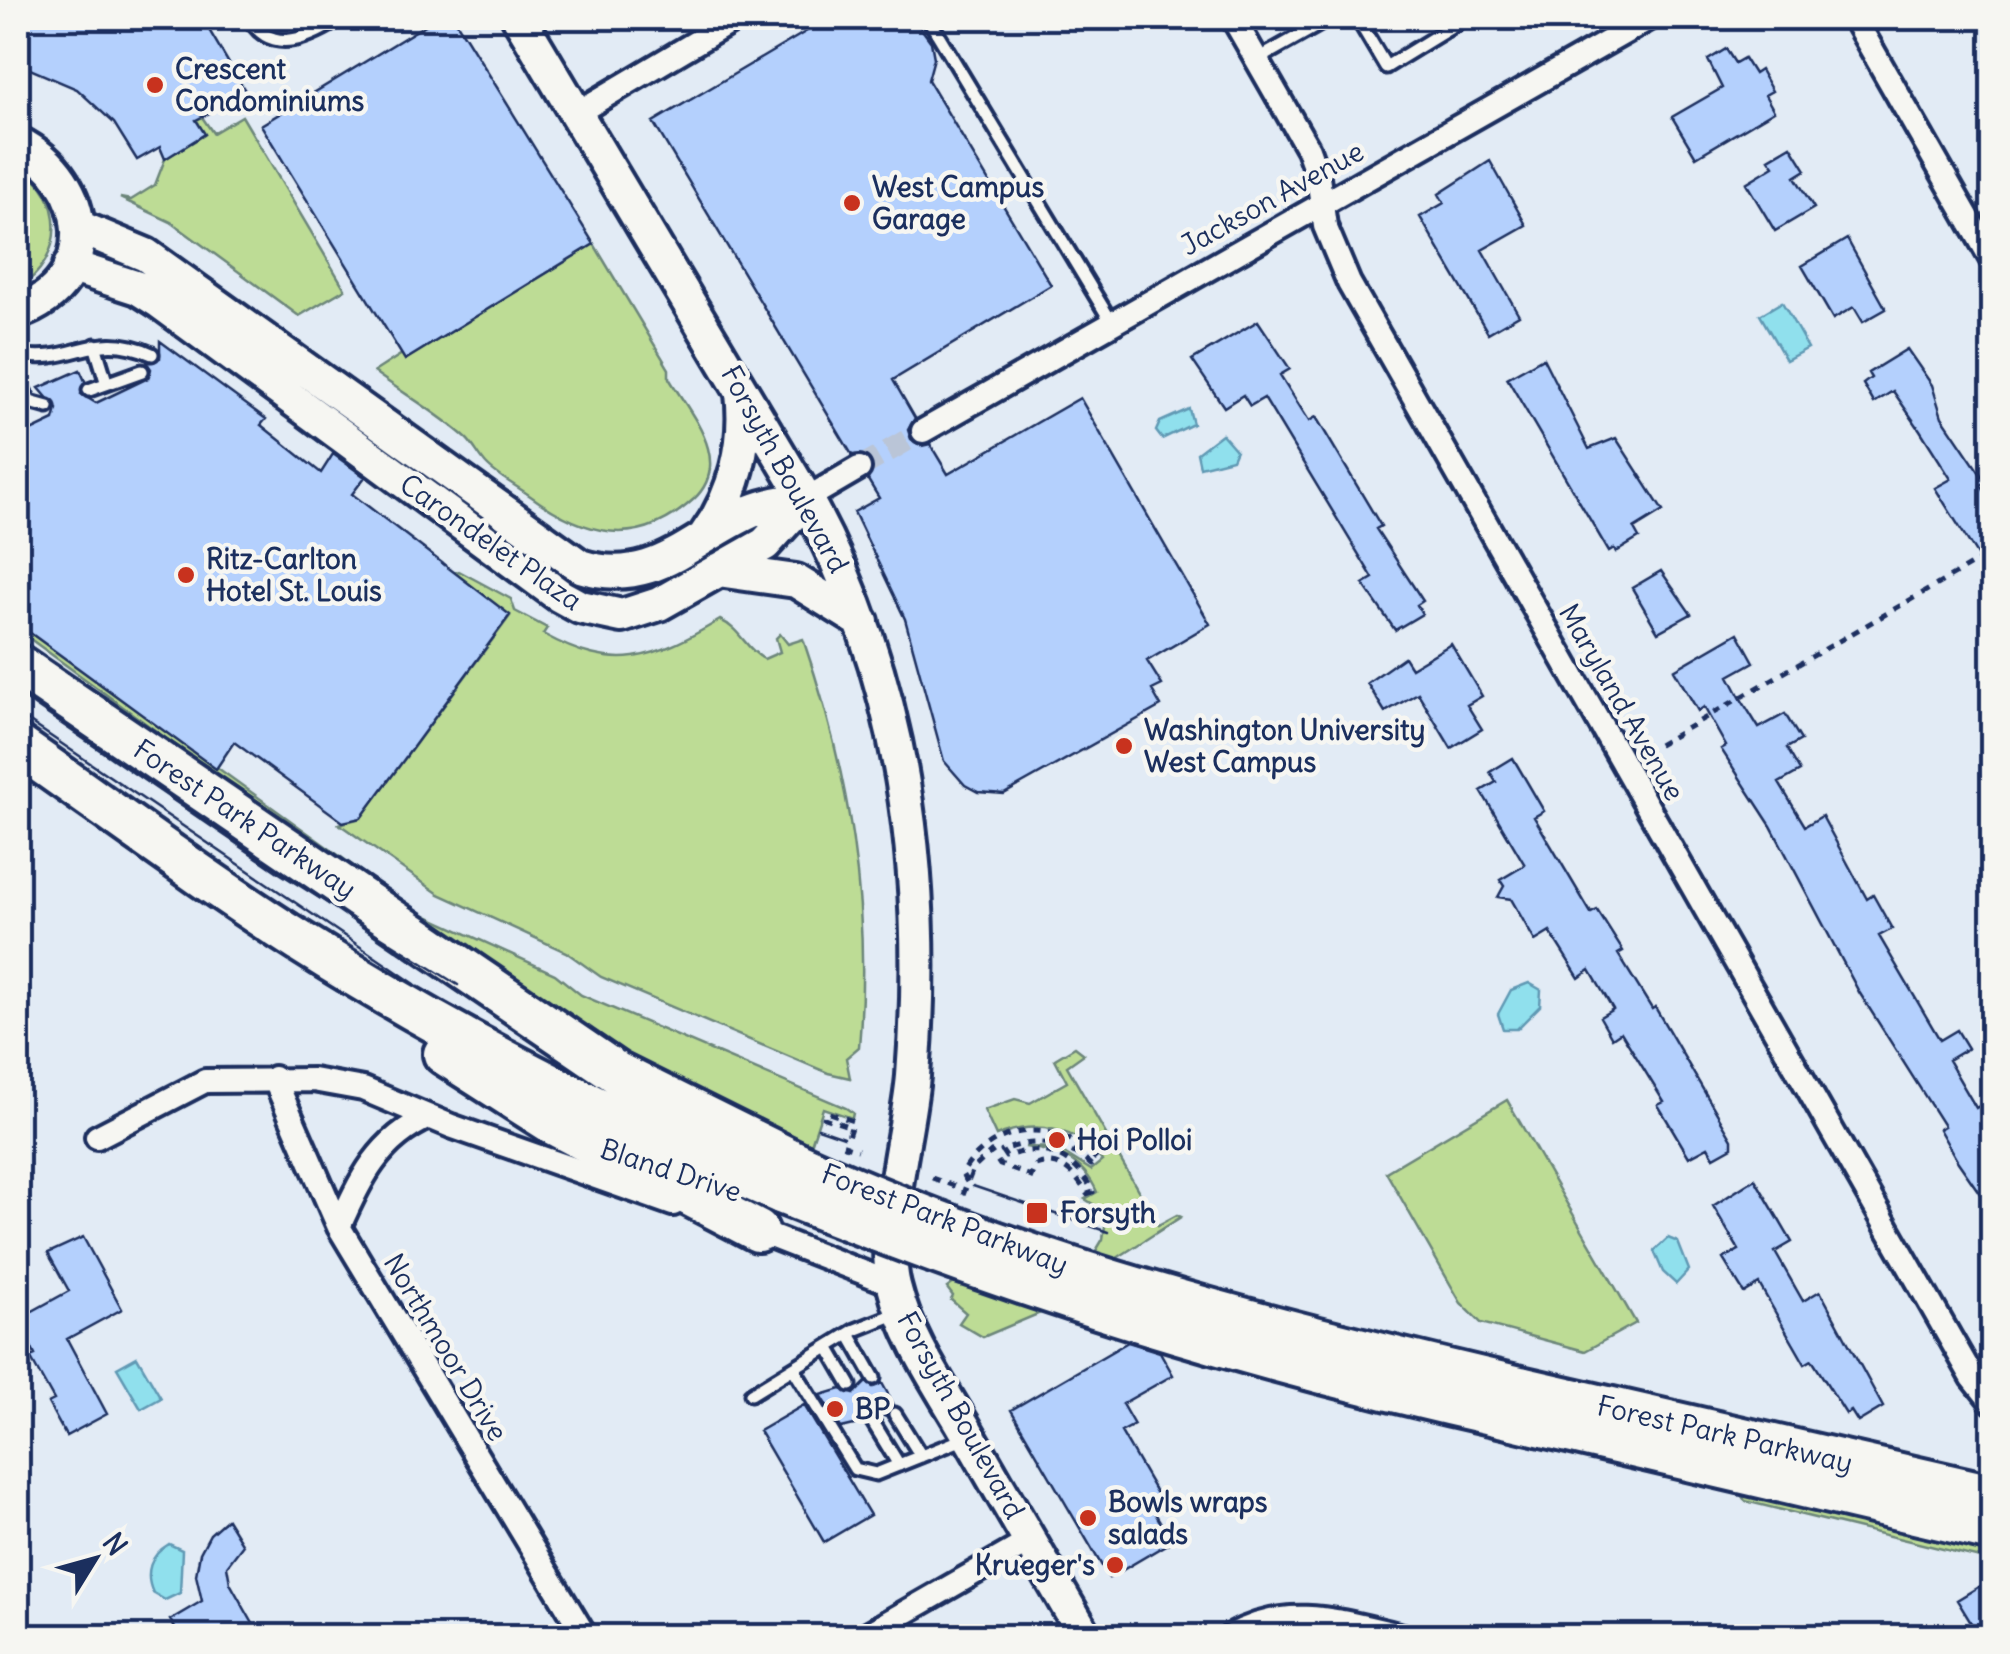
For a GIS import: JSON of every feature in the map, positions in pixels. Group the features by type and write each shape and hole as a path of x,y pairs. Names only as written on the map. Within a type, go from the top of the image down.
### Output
{"highway":[{"name":"Forest Park Parkway","path":"18,664 617,1072 731,1134 791,1179"},
{"name":"Forest Park Parkway","path":"18,746 294,939 504,1060 791,1179 1140,1290 1308,1337 1516,1403 1992,1531"},
{"path":"294,939 462,1067 555,1125 758,1231"},
{"name":"Forest Park Parkway","path":"1516,1403 1992,1495"}],"main road":[{"name":"Forsyth Boulevard","path":"519,18 806,499 862,622 896,735 910,806 918,890 920,991 893,1222 898,1297 970,1436 1085,1636"},
{"path":"18,143 40,154 61,174 74,200 79,227 70,266 54,290 18,312"},
{"name":"Carondelet Plaza","path":"79,227 146,255 470,512 560,596 600,614 640,612 765,544 806,499"},
{"name":"Carondelet Plaza","path":"70,266 138,288 470,512 605,574 650,568 750,512 806,499"},
{"path":"703,540 734,480 742,432 742,388"},
{"path":"718,570 796,582 862,622"}],"street":[{"path":"575,114 737,18"},
{"name":"Maryland Avenue","path":"1233,18 1308,149 1318,177 1320,205 1349,284 1973,1378 1992,1402"},
{"name":"Jackson Avenue","path":"924,431 1650,18"},
{"path":"1854,18 1992,260"},
{"path":"806,499 858,468"},
{"name":"Bland Drive","path":"97,1137 205,1081 274,1078 363,1089 429,1116 758,1231 898,1297"},
{"name":"Northmoor Drive","path":"274,1078 339,1227 585,1636"},
{"path":"339,1227 358,1182 384,1146 407,1126 429,1116"},
{"path":"864,1636 1030,1541"},
{"path":"1236,1634 1292,1615 1403,1636"},
{"path":"18,1628 25,1636"}],"lane":[{"path":"249,18 258,33 280,41 303,41 342,18"},
{"path":"928,18 1112,322"},
{"path":"1258,59 1331,18"},
{"path":"1356,18 1386,67 1466,18"},
{"path":"48,407 30,402 22,388 18,352 57,356 95,344 124,342 152,354"},
{"path":"95,344 106,381"},
{"path":"90,390 142,371"},
{"path":"751,1394 849,1334 898,1297"},
{"path":"849,1334 874,1378"},
{"path":"828,1347 850,1385"},
{"path":"792,1368 856,1469 876,1474 970,1436"},
{"path":"895,1414 920,1456"},
{"path":"871,1419 899,1465"}],"path":[{"path":"1623,764 1992,553"},
{"path":"845,1125 824,1118 826,1112 853,1121 845,1146 858,1150"},
{"path":"969,1178 962,1174 977,1152 992,1141 1022,1131 1065,1136 1097,1160 1091,1164 1066,1147 1047,1142 1008,1148 1002,1151 1006,1157"},
{"path":"959,1208 977,1164 991,1152 1003,1166 1031,1177 1039,1162 1052,1163 1074,1174 1087,1194 1093,1192 1081,1171 1062,1156 1031,1150 1006,1157"},
{"path":"1003,1166 1006,1157"},
{"path":"932,1178 964,1190"}],"green space":[{"path":"242,116 345,289 299,316 171,222 120,198 131,200 155,185 165,159 204,135 197,120 202,117 213,133"},
{"path":"18,166 45,193 54,227 45,261 18,288"},
{"path":"594,244 669,369 669,378 697,422 709,454 705,484 694,499 652,526 631,531 590,528 550,509 490,468 467,439 445,421 374,372 402,354 406,359"},
{"path":"459,571 511,599 515,611 547,628 543,634 592,654 613,658 653,653 720,620 764,659 780,652 776,638 780,634 788,644 803,639 833,739 859,891 862,994 859,1047 846,1058 850,1078 828,1073 601,977 566,952 439,894 339,824 361,818 510,616 453,573"},
{"path":"18,624 416,911 555,974 581,995 846,1108 853,1113 852,1118 823,1108 810,1148 633,1062 211,775 18,630"},
{"path":"1075,1047 1084,1054 1067,1066 1158,1225 1177,1215 1181,1217 1114,1260 1094,1254 1103,1239 1107,1213 1085,1199 1097,1192 1084,1171 1058,1154 1025,1147 1056,1148 1091,1170 1102,1161 1092,1149 1054,1129 1025,1128 996,1136 984,1110 1015,1099 1030,1103 1067,1082 1055,1059"},
{"path":"1507,1100 1636,1323 1585,1351 1481,1323 1461,1303 1386,1172"},
{"path":"958,1280 1045,1311 983,1337 959,1323 966,1313 951,1300 953,1296 947,1288"},
{"path":"1737,1488 1992,1550 1992,1561 1745,1501"}],"water":[{"path":"1782,302 1808,348 1786,360 1760,315"},
{"path":"1189,409 1193,424 1162,439 1156,431 1160,422"},
{"path":"1222,434 1236,450 1232,459 1200,467 1197,453"},
{"path":"1529,983 1541,990 1540,1006 1517,1029 1503,1029 1498,1014 1511,990"},
{"path":"1668,1238 1678,1242 1689,1270 1676,1284 1663,1272 1654,1251"},
{"path":"137,1357 161,1398 141,1409 117,1368"},
{"path":"169,1544 182,1550 180,1593 165,1600 153,1593 149,1572 157,1553"}],"building":[{"name":"Crescent Condominiums","path":"18,18 202,18 247,94 196,120 205,134 165,159 160,147 137,160 114,123 77,89 18,64"},
{"path":"437,18 454,18 594,244 405,360 261,125"},
{"path":"829,18 849,18 856,29 877,18 907,18 920,27 931,42 934,58 928,80 1051,285 893,380 915,418 908,430 911,439 922,446 930,444 948,474 1080,398 1210,624 1147,661 1162,685 1152,690 1161,706 1004,794 978,792 965,785 944,761 905,619 854,512 879,498 868,480 872,461 866,455 852,455 653,122"},
{"path":"1726,49 1735,63 1744,58 1754,74 1760,70 1772,91 1765,95 1774,111 1696,157 1672,117 1722,88 1708,60"},
{"path":"1791,146 1806,170 1795,177 1814,208 1775,231 1746,183 1774,166 1769,159"},
{"path":"1490,161 1526,225 1482,250 1519,315 1488,333 1420,217 1444,203 1439,194"},
{"path":"1847,239 1886,309 1863,322 1854,307 1833,319 1802,266"},
{"path":"1258,321 1290,369 1280,375 1309,421 1316,417 1381,526 1376,529 1423,601 1417,605 1422,614 1395,630 1363,584 1373,578 1264,398 1250,406 1243,395 1224,407 1192,360"},
{"name":"Ritz-Carlton Hotel St. Louis","path":"160,341 266,419 261,425 321,473 333,454 365,477 352,494 510,615 361,818 343,822 234,742 216,769 18,624 18,437 54,420 57,409 39,388 80,370 85,381 81,394 96,403 148,378 151,369 147,363 160,358"},
{"path":"1907,349 1932,385 1942,417 1986,482 1981,485 1992,504 1992,579 1935,488 1951,479 1920,430 1893,391 1874,403 1863,384 1871,378 1868,373"},
{"path":"1543,358 1589,449 1616,438 1663,511 1634,529 1639,538 1616,552 1609,552 1507,378"},
{"path":"1661,571 1691,614 1658,632 1632,588"},
{"path":"1738,633 1754,662 1729,676 1741,699 1759,728 1785,714 1801,740 1787,748 1800,771 1779,783 1805,826 1822,816 1867,899 1873,895 1892,929 1879,936 1940,1040 1957,1030 1968,1048 1948,1060 1976,1108 1992,1098 1992,1211 1958,1162 1939,1129 1944,1126 1859,992 1771,826 1721,749 1726,746 1704,707 1698,711 1674,670"},
{"path":"1451,644 1482,696 1467,705 1482,729 1451,748 1418,693 1385,712 1367,683 1404,657 1411,668"},
{"path":"1513,758 1544,811 1534,817 1591,913 1597,910 1623,951 1618,954 1652,1009 1655,1007 1732,1139 1732,1147 1714,1157 1708,1147 1689,1157 1658,1105 1664,1102 1621,1032 1612,1038 1600,1017 1613,1009 1590,970 1579,978 1550,932 1535,941 1511,899 1498,897 1504,886 1500,880 1525,865 1481,791 1496,782 1490,772"},
{"path":"1755,1179 1792,1242 1775,1252 1803,1301 1820,1291 1883,1407 1858,1422 1851,1411 1846,1414 1812,1360 1805,1364 1759,1284 1744,1293 1723,1259 1739,1250 1713,1206"},
{"path":"83,1237 122,1309 67,1339 107,1414 66,1436 48,1403 54,1400 30,1357 35,1355 18,1319 69,1291 48,1253"},
{"path":"1128,1342 1160,1352 1173,1375 1122,1404 1134,1425 1121,1432 1163,1504 1153,1510 1172,1541 1109,1578 1011,1410"},
{"path":"866,1382 873,1387 882,1383 894,1405 887,1409 886,1417 870,1410 863,1414 863,1423 841,1428 821,1395 841,1389 854,1394"},
{"path":"804,1405 870,1515 824,1542 759,1431"},
{"path":"227,1519 243,1545 227,1566 230,1583 260,1636 180,1636 170,1620 202,1601 196,1575 200,1553 210,1534"},
{"path":"1980,1586 1992,1607 1992,1636 1979,1636 1957,1600"}],"tunnel":[{"path":"859,468 923,431"}],"tram line":[{"path":"18,694 281,874 458,985"},
{"path":"18,714 415,984"},
{"path":"818,1128 844,1137"},
{"path":"973,1186 1108,1232"}],"place":[{"name":"Crescent Condominiums","path":"155,85"},
{"name":"West Campus Garage","path":"852,203"},
{"name":"Ritz-Carlton Hotel St. Louis","path":"186,575"},
{"name":"Washington University West Campus","path":"1124,746"},
{"name":"Hoi Polloi","path":"1057,1140"},
{"name":"Forsyth","path":"1037,1213"},
{"name":"BP","path":"835,1409"},
{"name":"Bowls wraps salads","path":"1088,1518"},
{"name":"Krueger's","path":"1115,1565"}]}
